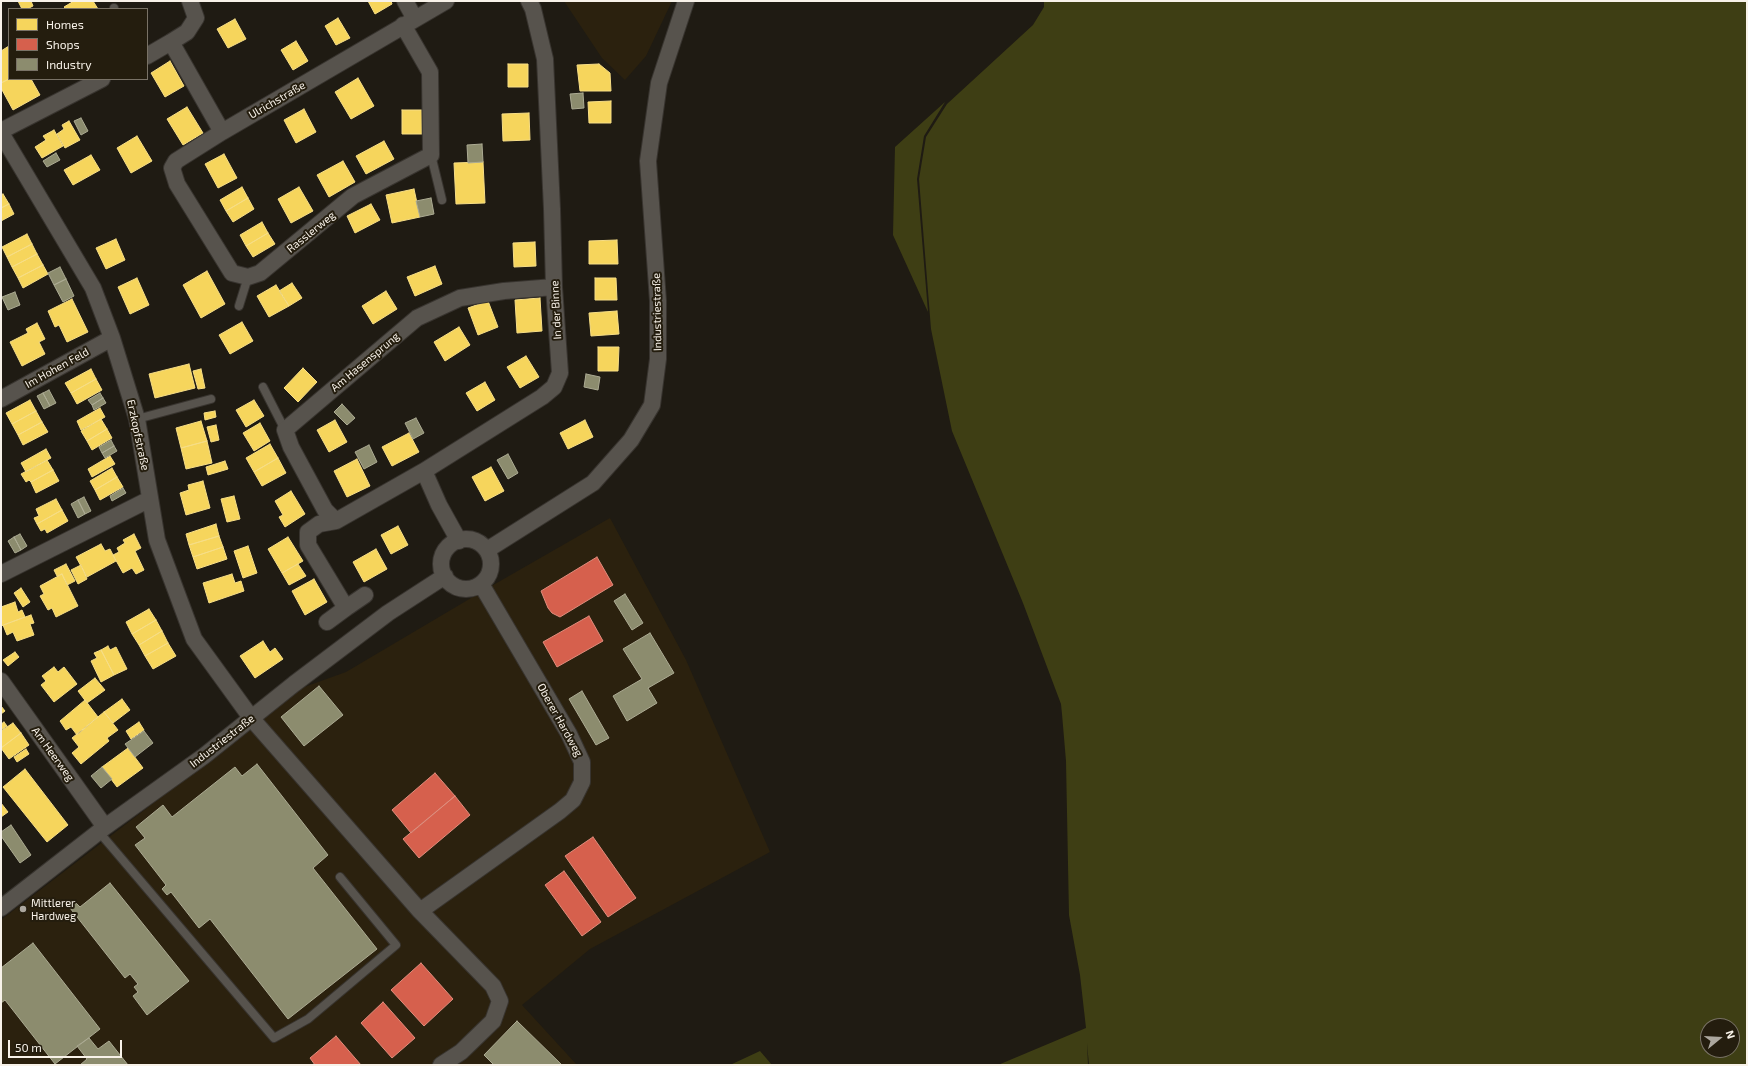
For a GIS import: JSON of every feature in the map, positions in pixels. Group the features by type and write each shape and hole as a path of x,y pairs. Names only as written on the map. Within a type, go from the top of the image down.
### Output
{"street":[{"path":"148,55 187,32 196,18 190,1"},
{"path":"405,1 409,22 430,72 431,155"},
{"name":"Ulrichstraße","path":"222,132 446,1"},
{"name":"In der Binne","path":"424,471 542,397 554,387 560,373 554,287 545,58 533,9 529,1"},
{"name":"Industriestraße","path":"486,550 593,483 631,440 652,405 658,359 658,301 648,161 659,84 686,1"},
{"path":"171,42 222,132 176,161 172,168 177,184 232,274 248,277"},
{"path":"1,132 100,80"},
{"name":"Erzkopfstraße","path":"1,132 93,288 112,338 137,419 157,540 194,639 252,719"},
{"name":"Rasslerweg","path":"248,277 260,273 353,196 431,155"},
{"name":"Am Hasensprung","path":"285,430 417,318 460,298 504,291 554,287"},
{"name":"Im Hohen Feld","path":"1,399 112,338"},
{"path":"285,430 292,447 325,510 336,521"},
{"path":"346,608 308,545 308,532 319,524 336,521 424,471 439,505 459,540"},
{"path":"1,574 150,499"},
{"path":"459,540 471,540 482,545 486,550 490,557 490,572 481,584 473,588 465,589 457,587 445,576 442,565 444,553 448,547 459,540"},
{"name":"Industriestraße","path":"1,908 102,829 204,756 294,684 388,613 445,576"},
{"name":"Oberer Hardweg","path":"420,911 560,811 573,800 582,782 582,762 569,734 481,584"},
{"path":"327,622 365,595"},
{"name":"Am Heerweg","path":"1,681 102,829"},
{"path":"252,719 420,911 493,986 500,1001 493,1021 461,1052 441,1065"}],"lane":[{"path":"431,155 442,200"},
{"path":"239,306 248,277"},
{"path":"263,387 285,430"},
{"path":"137,419 210,398"},
{"path":"102,829 274,1038 308,1020 396,945 340,877"}],"shaded area":[{"path":"564,1 672,1 646,56 625,80 602,58"},
{"path":"1044,1 1747,1 1747,1065 1089,1065 1087,1043 1088,1065 998,1065 1086,1028 1080,975 1069,915 1066,761 1062,714 1061,704 1023,603 952,431 931,329 919,179 926,137 947,104 1033,25 1044,7"},
{"path":"945,102 924,136 917,179 928,312 893,235 895,147"},
{"path":"610,518 686,660 770,852 590,949 522,1005 577,1065 1,1065 1,920 267,716 296,690 346,672"},
{"path":"760,1051 772,1065 730,1065"}],"building: Homes":[{"path":"18,1 31,1 33,6 29,8 22,8"},
{"path":"74,1 93,1 97,8 65,8 64,7"},
{"path":"368,1 391,1 392,4 375,14"},
{"path":"338,18 350,38 336,45 325,26"},
{"path":"235,19 246,39 228,48 217,29"},
{"path":"296,41 308,61 293,70 281,50"},
{"path":"8,47 8,80 1,83 1,51"},
{"path":"170,61 184,86 165,97 151,73"},
{"path":"508,64 528,64 528,87 508,87"},
{"path":"599,64 610,73 611,91 580,91 577,65"},
{"path":"358,78 374,106 351,119 335,92"},
{"path":"8,80 32,80 40,95 13,110 1,88 1,83"},
{"path":"611,101 611,123 589,123 588,102"},
{"path":"187,107 203,133 183,145 167,119"},
{"path":"304,109 316,132 296,143 284,120"},
{"path":"402,110 422,110 422,134 402,134"},
{"path":"529,113 530,140 503,141 502,114"},
{"path":"69,121 80,140 65,148 57,134 64,129 62,125"},
{"path":"54,130 63,146 42,158 35,147 46,140 43,136"},
{"path":"137,136 152,161 131,173 117,148"},
{"path":"384,141 394,159 366,174 356,156"},
{"path":"224,154 237,178 218,188 205,164"},
{"path":"91,155 100,170 73,185 64,170"},
{"path":"343,161 355,182 329,197 317,175"},
{"path":"483,162 485,203 456,204 454,163"},
{"path":"242,187 248,198 226,211 220,200"},
{"path":"299,187 313,211 291,223 278,199"},
{"path":"414,189 420,217 392,223 386,195"},
{"path":"3,194 9,204 1,208 1,195"},
{"path":"248,198 254,209 233,222 226,211"},
{"path":"9,204 14,214 1,221 1,208"},
{"path":"371,204 380,220 355,233 347,216"},
{"path":"262,222 268,233 246,246 240,235"},
{"path":"268,233 275,244 253,257 246,246"},
{"path":"27,234 32,244 7,257 2,247"},
{"path":"116,239 125,260 106,269 96,248"},
{"path":"617,240 618,264 589,264 589,241"},
{"path":"535,242 536,266 514,267 513,243"},
{"path":"32,244 37,254 12,267 7,257"},
{"path":"37,254 43,265 18,278 12,267"},
{"path":"43,265 48,274 23,288 18,278"},
{"path":"435,266 442,284 415,296 407,277"},
{"path":"207,271 225,304 201,318 183,285"},
{"path":"137,278 149,305 130,314 118,287"},
{"path":"595,278 616,278 617,300 595,300"},
{"path":"292,283 302,298 289,306 279,291"},
{"path":"276,285 289,306 269,317 257,296"},
{"path":"386,291 397,309 373,324 362,306"},
{"path":"540,298 542,331 517,333 515,300"},
{"path":"72,299 88,332 67,342 59,325 55,327 48,311"},
{"path":"488,301 498,327 478,335 468,308"},
{"path":"617,311 619,334 591,336 589,313"},
{"path":"242,322 253,341 230,354 219,335"},
{"path":"37,323 45,339 39,342 45,354 22,366 10,342 28,333 26,329"},
{"path":"459,327 470,345 445,361 434,342"},
{"path":"598,347 619,347 618,371 598,371"},
{"path":"526,356 539,377 520,388 507,367"},
{"path":"189,364 195,388 155,398 149,374"},
{"path":"303,368 317,382 298,402 284,388"},
{"path":"91,369 96,379 71,393 65,383"},
{"path":"201,369 205,388 198,389 193,371"},
{"path":"96,379 102,390 77,404 71,393"},
{"path":"485,382 495,400 477,411 466,393"},
{"path":"30,400 36,411 12,424 6,413"},
{"path":"254,400 264,416 246,427 236,410"},
{"path":"100,408 105,417 81,430 77,421"},
{"path":"36,411 42,422 18,435 12,424"},
{"path":"215,411 216,417 205,420 204,413"},
{"path":"101,419 107,429 87,441 81,431"},
{"path":"335,420 347,442 329,452 317,430"},
{"path":"585,420 593,437 568,449 560,433"},
{"path":"201,421 207,441 181,448 176,428"},
{"path":"42,422 48,432 23,445 18,435"},
{"path":"260,423 270,441 254,451 243,433"},
{"path":"216,425 219,440 211,442 207,427"},
{"path":"107,429 112,438 92,450 87,441"},
{"path":"409,433 419,452 392,466 382,447"},
{"path":"207,441 212,463 186,469 181,448"},
{"path":"270,444 278,458 254,472 246,458"},
{"path":"46,449 51,458 26,472 21,463"},
{"path":"110,456 115,464 92,477 88,469"},
{"path":"278,458 286,473 262,486 254,472"},
{"path":"357,459 370,486 347,497 334,471"},
{"path":"47,460 53,470 31,482 29,480 26,482 21,474"},
{"path":"225,461 228,469 208,475 206,467"},
{"path":"491,467 504,491 485,501 472,477"},
{"path":"112,468 117,477 95,490 90,481"},
{"path":"53,470 59,481 36,493 31,482"},
{"path":"117,477 123,487 100,500 95,490"},
{"path":"203,481 210,508 186,515 180,493 189,490 188,485"},
{"path":"291,491 305,514 285,527 279,517 283,515 275,501"},
{"path":"234,496 240,519 227,522 221,499"},
{"path":"56,499 62,510 37,524 34,518 39,516 36,509"},
{"path":"62,510 68,521 47,533 45,529 41,531 37,524"},
{"path":"216,524 219,536 189,545 186,534"},
{"path":"398,526 408,545 391,554 381,535"},
{"path":"134,534 141,548 135,551 144,570 136,574 132,568 123,573 113,555 119,552 117,548 125,543 123,540"},
{"path":"219,536 223,547 193,557 189,545"},
{"path":"288,537 303,561 282,573 268,549"},
{"path":"101,544 105,551 110,549 116,561 87,577 76,557"},
{"path":"248,546 257,573 243,578 234,551"},
{"path":"223,547 227,559 197,569 193,557"},
{"path":"376,549 387,569 364,582 353,562"},
{"path":"66,564 75,581 67,585 62,574 57,576 54,570"},
{"path":"298,564 306,576 289,585 282,573"},
{"path":"81,565 87,579 78,584 71,570"},
{"path":"62,574 78,606 56,617 52,608 48,610 40,596 44,594 40,586"},
{"path":"232,574 235,583 241,581 244,591 209,603 203,583"},
{"path":"314,579 327,602 305,615 292,591"},
{"path":"21,588 30,602 23,607 14,593"},
{"path":"15,602 18,612 22,610 25,617 1,626 1,607"},
{"path":"149,609 156,620 132,634 126,622"},
{"path":"31,615 34,623 30,624 34,635 17,641 13,632 7,635 3,625"},
{"path":"156,620 162,631 139,645 132,634"},
{"path":"162,631 168,643 145,656 139,645"},
{"path":"263,641 270,652 275,648 283,659 255,678 240,656"},
{"path":"168,643 176,656 153,669 145,656"},
{"path":"108,646 110,650 116,647 127,669 114,675 101,650"},
{"path":"101,650 114,675 101,682 91,661 97,658 94,653"},
{"path":"15,652 19,657 8,666 3,660"},
{"path":"54,667 58,672 64,667 77,684 54,702 41,685 46,681 42,676"},
{"path":"95,678 105,690 87,703 78,691"},
{"path":"122,699 130,710 113,723 104,712"},
{"path":"85,700 98,717 77,735 71,727 66,730 60,721"},
{"path":"1,706 5,711 1,714"},
{"path":"104,712 118,730 107,738 109,741 81,764 72,753 79,747 72,738"},
{"path":"4,722 7,726 1,730 1,724"},
{"path":"139,722 144,730 131,739 126,731"},
{"path":"13,723 21,733 1,748 1,731"},
{"path":"21,733 29,745 9,759 1,748"},
{"path":"128,748 143,768 117,787 102,767"},
{"path":"26,749 29,754 17,762 14,757"},
{"path":"25,769 68,825 47,842 3,787"},
{"path":"1,803 8,812 1,817"}],"building: Shops":[{"path":"597,557 613,585 560,617 552,613 548,608 541,591"},
{"path":"589,616 603,641 557,667 543,642"},
{"path":"435,773 455,796 411,833 392,810"},
{"path":"455,796 470,815 419,858 403,839"},
{"path":"593,837 636,898 608,917 565,856"},
{"path":"564,871 601,922 582,936 545,885"},
{"path":"421,963 453,999 424,1026 391,990"},
{"path":"383,1002 415,1038 392,1058 361,1023"},
{"path":"336,1036 361,1065 315,1065 310,1058"}],"building: Industry":[{"path":"583,93 584,108 572,109 570,94"},
{"path":"81,118 88,131 81,135 74,121"},
{"path":"482,144 483,162 468,163 467,145"},
{"path":"56,153 60,160 47,167 43,161"},
{"path":"431,198 434,214 420,217 416,201"},
{"path":"60,267 66,279 54,285 48,273"},
{"path":"66,279 74,296 63,302 54,285"},
{"path":"15,292 20,305 8,310 2,297"},
{"path":"586,374 600,377 598,390 584,387"},
{"path":"49,390 56,403 50,406 43,393"},
{"path":"43,393 50,406 44,409 37,396"},
{"path":"100,393 103,398 92,405 88,400"},
{"path":"103,398 106,403 94,410 92,405"},
{"path":"342,404 355,418 347,425 334,412"},
{"path":"416,418 424,433 413,439 405,423"},
{"path":"111,440 114,446 102,453 99,447"},
{"path":"369,445 377,462 364,469 355,452"},
{"path":"114,446 117,451 105,458 102,453"},
{"path":"508,454 518,473 508,479 497,460"},
{"path":"123,488 126,493 112,501 110,496"},
{"path":"84,497 91,511 85,514 78,500"},
{"path":"78,500 85,514 78,518 71,504"},
{"path":"20,534 27,546 21,550 14,537"},
{"path":"14,537 21,550 15,553 8,541"},
{"path":"625,594 643,623 632,630 614,601"},
{"path":"650,633 674,673 648,688 657,703 627,721 613,696 642,679 623,649"},
{"path":"319,686 343,715 304,746 281,717"},
{"path":"582,691 609,738 596,745 569,699"},
{"path":"144,731 153,743 135,757 125,744"},
{"path":"257,764 328,855 313,868 377,949 288,1019 210,919 199,928 171,892 167,895 162,889 166,885 135,845 145,838 136,827 163,805 172,817 235,767 242,776"},
{"path":"102,767 112,779 101,788 91,776"},
{"path":"11,825 31,855 20,863 1,836 1,832"},
{"path":"110,883 189,981 147,1015 133,996 138,992 134,987 138,984 130,974 125,978 70,908 76,903 80,907"},
{"path":"33,943 100,1029 55,1064 5,1000 1,1003 1,968"},
{"path":"517,1021 562,1065 494,1065 484,1055"},
{"path":"89,1038 98,1049 109,1041 128,1065 80,1065 87,1059 77,1046"}],"place":[{"name":"Mittlerer Hardweg","path":"23,909"}]}
